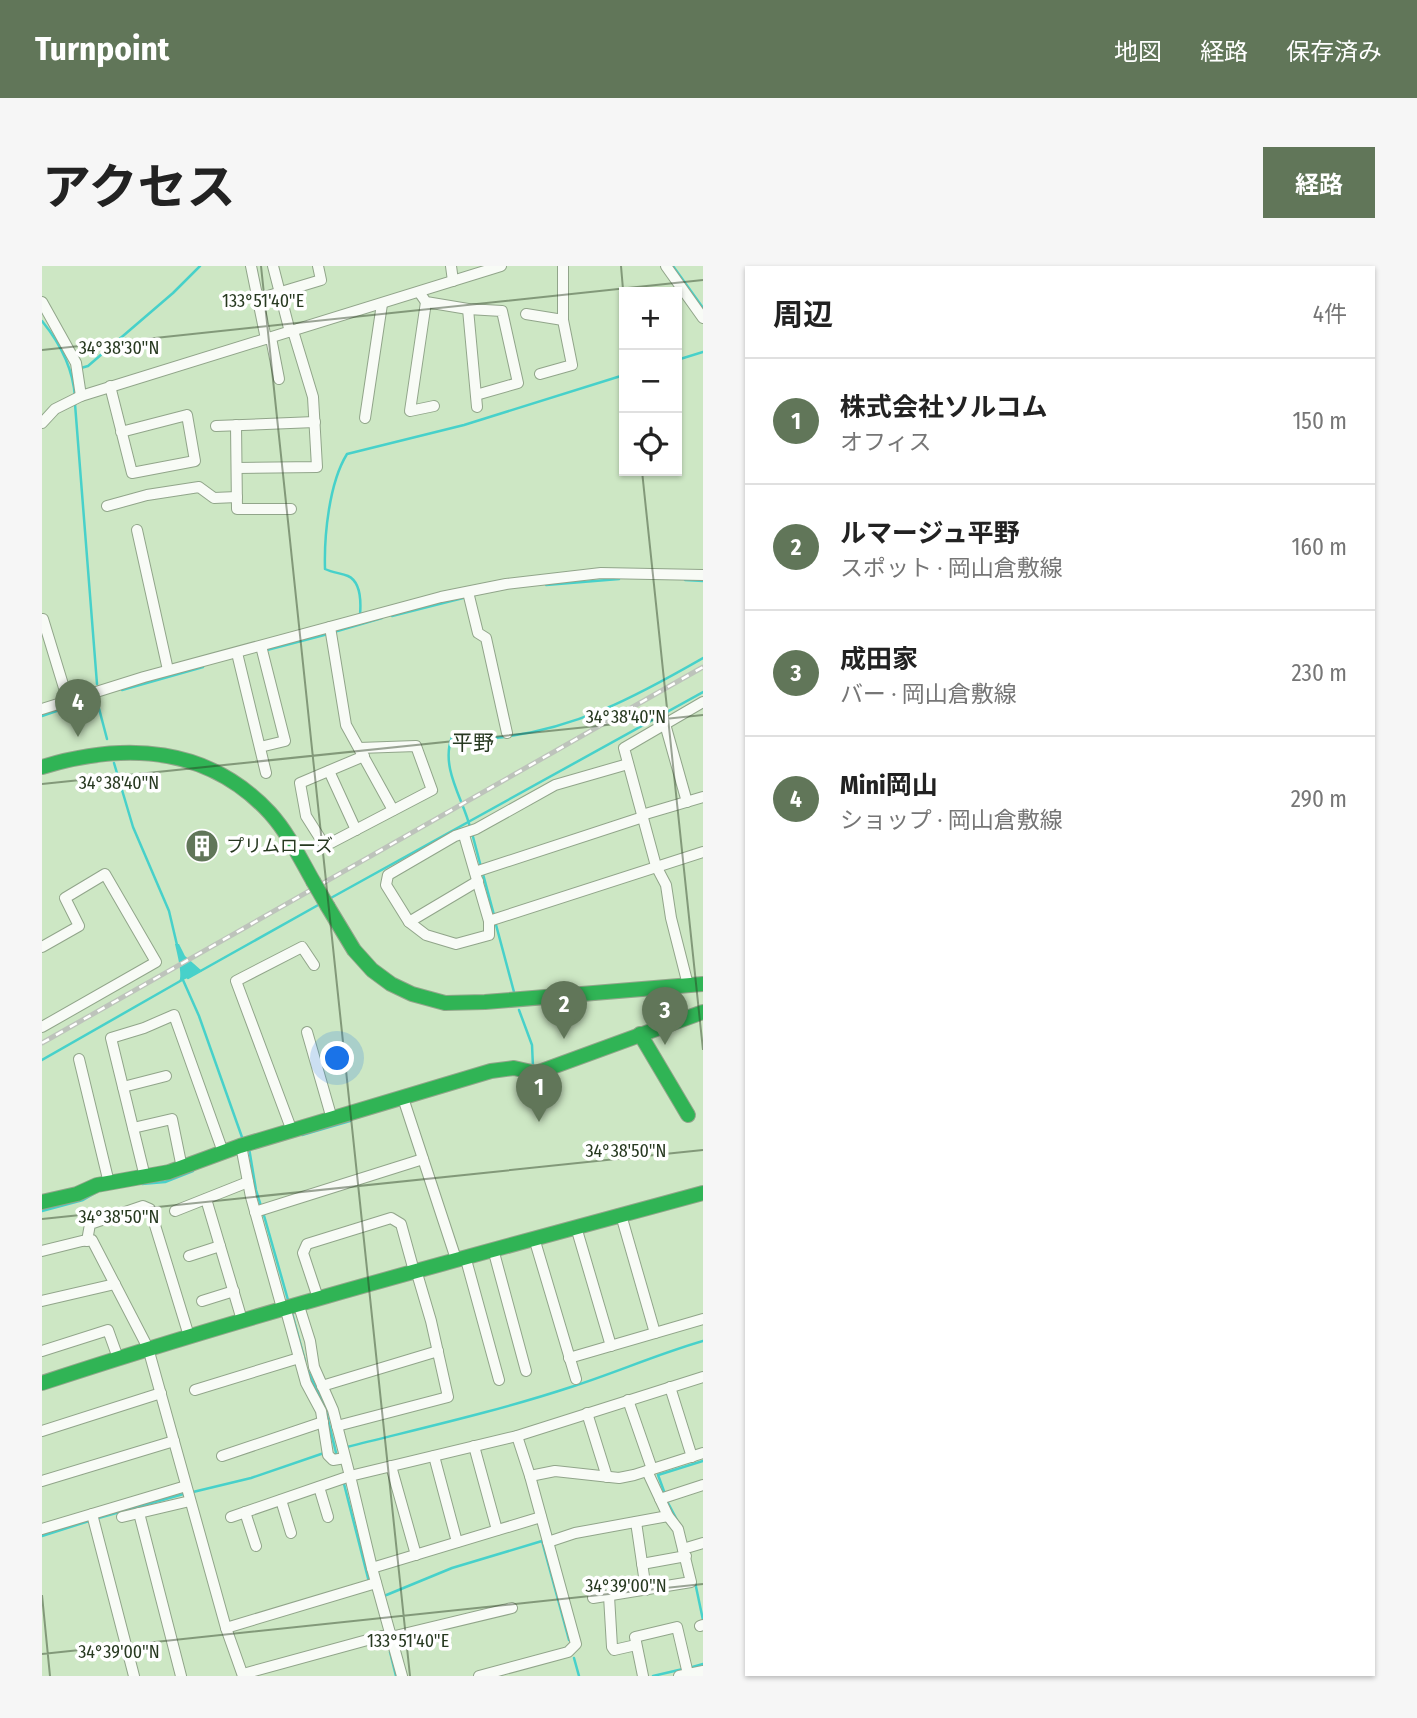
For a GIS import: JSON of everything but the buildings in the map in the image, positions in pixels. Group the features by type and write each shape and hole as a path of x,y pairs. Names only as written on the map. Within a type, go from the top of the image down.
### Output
{"street":[{"path":"251,266 279,379"},
{"path":"237,468 317,467 313,397 279,293 273,266"},
{"path":"258,299 321,281 318,266"},
{"path":"452,266 453,281"},
{"path":"42,423 55,409 77,397 382,304 423,297 453,281 501,266"},
{"path":"540,373 572,365 563,320 563,266"},
{"path":"666,266 703,318"},
{"path":"423,297 468,309 502,311 518,383 476,395"},
{"path":"423,297 410,411 434,406"},
{"path":"42,302 45,320 77,368 77,397"},
{"path":"365,418 382,304"},
{"path":"468,309 477,407"},
{"path":"526,314 563,320"},
{"path":"110,386 121,432 132,473 195,461 187,415 121,432"},
{"path":"216,426 314,422"},
{"path":"236,425 237,509 291,509"},
{"path":"107,506 147,495 199,487 214,498 237,497"},
{"path":"137,530 168,670"},
{"path":"42,709 168,670 261,650 331,631 359,619 469,595 506,584 601,573 703,575"},
{"path":"469,595 478,633 486,638 508,733"},
{"path":"43,619 48,653 68,701"},
{"path":"331,631 346,725 393,810"},
{"path":"260,747 285,741 261,650"},
{"path":"237,656 266,773"},
{"path":"42,767 99,751 142,751 192,761 219,773 249,793 270,814 288,838 354,950 372,970 391,984 412,994 445,1003 485,1003 696,985 671,918 666,885 656,866 624,748 703,702"},
{"path":"665,724 687,802"},
{"path":"416,746 432,790 325,846 306,816 300,783 329,771 361,752 416,746"},
{"path":"469,832 493,920 489,935 456,944 426,935 409,922 386,885 388,875 455,836 469,832 555,785 628,764"},
{"path":"329,771 356,830"},
{"path":"409,922 479,873 703,797"},
{"path":"493,920 703,852"},
{"path":"42,947 79,926 65,898 105,874 156,962 42,1027"},
{"path":"292,1131 236,981 302,947 314,965"},
{"path":"42,1202 77,1194 97,1185 182,1168 223,1152 244,1148 332,1119 404,1101 491,1071 507,1068 536,1073 703,1012"},
{"path":"145,1177 111,1038 174,1015 223,1152"},
{"path":"307,1032 332,1119"},
{"path":"640,1034 688,1115"},
{"path":"79,1059 109,1183"},
{"path":"123,1087 166,1076"},
{"path":"404,1101 461,1258 499,1380"},
{"path":"133,1128 172,1119 182,1168"},
{"path":"244,1148 248,1182 260,1210 289,1306 306,1383 321,1412 360,1512 386,1637 402,1676"},
{"path":"260,1210 423,1159"},
{"path":"175,1211 248,1182"},
{"path":"42,1383 289,1306 703,1193"},
{"path":"206,1199 242,1320"},
{"path":"87,1241 90,1224 143,1206 150,1209 189,1336"},
{"path":"621,1215 655,1333"},
{"path":"318,1298 303,1253 307,1244 391,1218 401,1224 438,1351 448,1397 337,1426"},
{"path":"576,1227 611,1346"},
{"path":"534,1238 576,1379"},
{"path":"42,1251 92,1240 148,1348 226,1628 243,1675 386,1637 512,1608"},
{"path":"189,1256 220,1246"},
{"path":"494,1249 526,1371"},
{"path":"42,1301 115,1284"},
{"path":"202,1301 234,1291"},
{"path":"289,1306 310,1341 314,1367 337,1426 338,1454"},
{"path":"569,1358 703,1319"},
{"path":"42,1351 108,1330 118,1358"},
{"path":"322,1385 438,1351"},
{"path":"195,1390 299,1358"},
{"path":"231,1517 345,1478 517,1436 703,1377"},
{"path":"530,1476 555,1471 619,1478 698,1455 670,1387"},
{"path":"42,1431 161,1393"},
{"path":"593,1598 691,1582 678,1530 668,1516 664,1498 650,1470 628,1400"},
{"path":"587,1413 607,1477"},
{"path":"222,1456 323,1422"},
{"path":"479,1676 568,1652 576,1644 517,1436"},
{"path":"42,1481 174,1441"},
{"path":"474,1446 497,1530"},
{"path":"434,1456 457,1542"},
{"path":"391,1466 416,1555"},
{"path":"664,1498 703,1485"},
{"path":"319,1487 328,1517"},
{"path":"122,1517 188,1493"},
{"path":"42,1529 188,1493"},
{"path":"281,1500 291,1533"},
{"path":"245,1512 256,1546"},
{"path":"139,1513 181,1676"},
{"path":"548,1542 575,1533 668,1516"},
{"path":"372,1568 541,1517"},
{"path":"93,1518 134,1676"},
{"path":"636,1522 646,1590"},
{"path":"642,1564 684,1552 703,1543"},
{"path":"226,1628 375,1589"},
{"path":"609,1596 612,1647 614,1650 636,1645"},
{"path":"643,1676 635,1637 677,1627 685,1672 703,1671"}],"water":[{"path":"175,944 179,944 185,956 202,971 179,982 180,969"}],"waterway":[{"path":"81,368 88,366 173,293 200,266"},
{"path":"673,266 703,308"},
{"path":"42,321 64,357 72,376 75,397"},
{"path":"682,358 703,352"},
{"path":"360,615 356,583 348,576 325,569 325,541 332,494 347,454 464,425 619,377"},
{"path":"75,404 97,684"},
{"path":"546,585 619,579"},
{"path":"685,580 703,581"},
{"path":"392,616 463,598"},
{"path":"334,632 382,618"},
{"path":"267,650 328,634"},
{"path":"470,827 451,771 449,748 452,737 495,738 551,728 603,710 703,658"},
{"path":"122,690 203,667"},
{"path":"329,899 703,692"},
{"path":"96,697 107,739"},
{"path":"42,716 91,699"},
{"path":"114,763 133,827 169,911 177,945"},
{"path":"472,833 481,867"},
{"path":"483,874 494,915"},
{"path":"188,978 320,904"},
{"path":"495,921 514,992"},
{"path":"42,1060 182,980"},
{"path":"183,980 199,1016 243,1140"},
{"path":"519,1010 532,1045 533,1067"},
{"path":"302,1135 350,1121"},
{"path":"249,1148 261,1206"},
{"path":"142,1184 165,1182 193,1171"},
{"path":"42,1211 83,1200 95,1193"},
{"path":"263,1212 288,1300"},
{"path":"292,1313 305,1361"},
{"path":"347,1447 543,1396 703,1341"},
{"path":"308,1371 325,1407 337,1457"},
{"path":"193,1492 251,1478 324,1453"},
{"path":"665,1494 658,1475 703,1461"},
{"path":"343,1480 369,1582"},
{"path":"95,1519 187,1493"},
{"path":"667,1501 677,1520"},
{"path":"42,1536 89,1521"},
{"path":"384,1596 452,1568 542,1541 569,1640"},
{"path":"695,1582 703,1620"},
{"path":"390,1652 396,1676"},
{"path":"574,1658 579,1676"},
{"path":"689,1668 703,1664"},
{"path":"653,1676 683,1669"}],"railway":[{"path":"42,1043 703,667"}],"traffic: fast":[{"path":"42,767 104,754 134,753 192,762 220,774 246,791 270,813 288,837 313,881"},
{"path":"313,881 328,907"},
{"path":"328,907 354,950 372,970 391,984 412,994 445,1003 703,984"},
{"path":"42,1202 77,1194 97,1185 169,1172 240,1146 491,1071 514,1068 536,1073 703,1012"},
{"path":"640,1034 688,1115"},
{"path":"42,1383 289,1307 703,1193"}],"place":[{"name":"Mini岡山","path":"78,737"},
{"name":"プリムローズ","path":"202,846"},
{"name":"ルマージュ平野","path":"564,1039"},
{"name":"成田家","path":"665,1045"},
{"name":"株式会社ソルコム","path":"539,1122"}],"district":[{"name":"平野","path":"473,743"}]}
